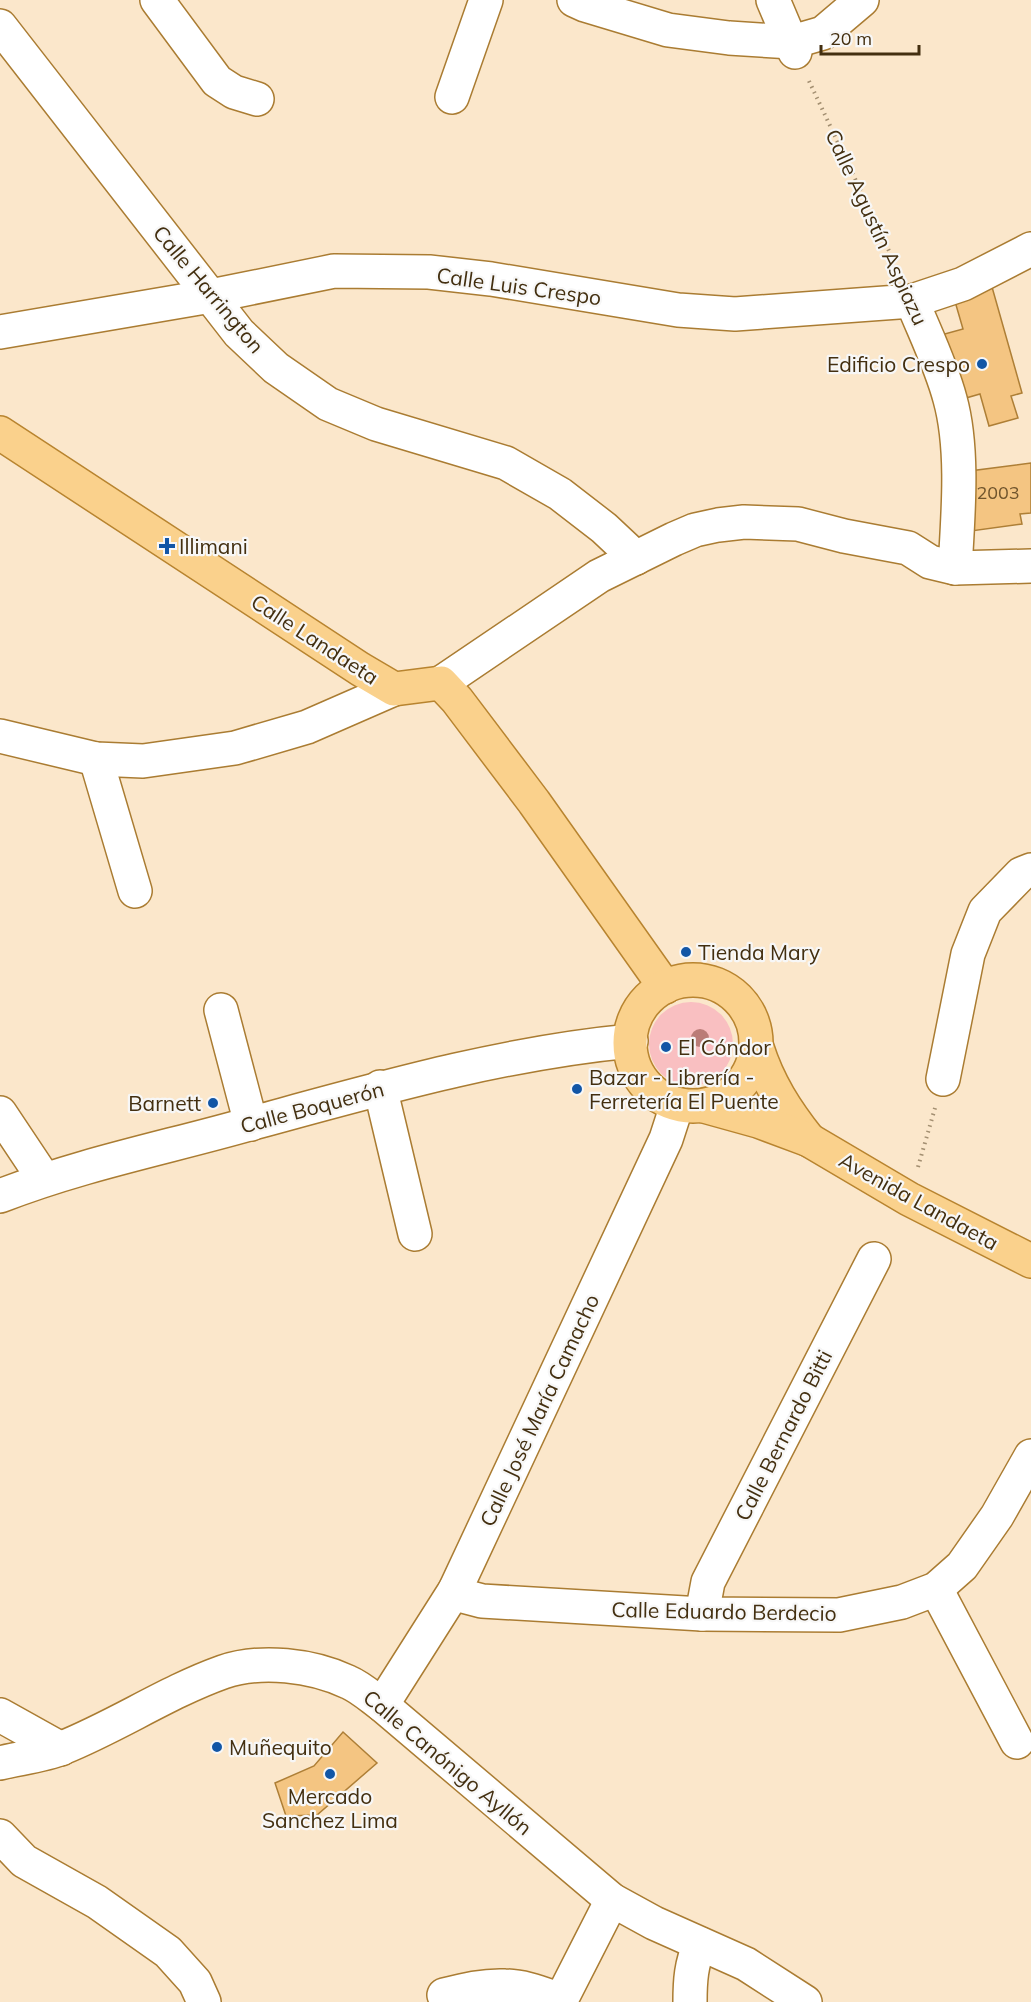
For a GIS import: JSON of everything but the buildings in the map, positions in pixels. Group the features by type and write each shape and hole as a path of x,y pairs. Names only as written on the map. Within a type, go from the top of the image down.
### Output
{"main road":[{"name":"Calle Landaeta","path":"0,434 394,689 441,683"},
{"path":"441,683 457,700 534,802 665,987"},
{"path":"691,980 717,984 739,999 753,1022 757,1048 749,1075 730,1096 691,1105 657,1095 642,1081 633,1062 631,1041 635,1019 647,1000 665,987 691,980"},
{"name":"Avenida Landaeta","path":"757,1048 764,1072 777,1096 809,1140"},
{"name":"Avenida Landaeta","path":"691,1105 766,1124 809,1140 909,1200 1031,1261"}],"street":[{"path":"158,0 217,81 234,92 257,99"},
{"path":"452,97 486,0"},
{"path":"574,0 668,30 794,47 823,33 862,0"},
{"path":"773,0 794,47"},
{"name":"Calle Harrington","path":"0,26 239,333 276,368 328,404 376,424 506,464 560,494 604,528 636,558"},
{"name":"Calle Luis Crespo","path":"0,333 211,296 334,271 429,272 481,278 678,310 735,314 912,301 963,284 1031,249"},
{"name":"Calle Agustín Aspiazu","path":"912,301 944,378 956,426 960,506 955,568"},
{"path":"441,683 599,576 695,530 744,522 798,524 908,549 930,562 955,568 1031,566"},
{"path":"0,736 96,759 143,761 235,748 307,727 394,689"},
{"path":"96,759 135,891"},
{"path":"943,1078 968,954 985,911 1021,874 1031,870"},
{"path":"221,1010 251,1124"},
{"name":"Calle Boquerón","path":"0,1196 44,1179 380,1087 524,1055 631,1041"},
{"path":"380,1087 415,1234"},
{"name":"Calle José María Camacho","path":"382,1705 455,1590 666,1139 691,1105"},
{"path":"0,1113 44,1179"},
{"name":"Calle Bernardo Bitti","path":"702,1614 708,1582 874,1259"},
{"name":"Calle Eduardo Berdecio","path":"455,1590 463,1596 482,1601 702,1614 839,1615 902,1602 936,1589 962,1566 997,1516 1031,1456"},
{"path":"936,1589 1017,1742"},
{"name":"Calle Canónigo Ayllón","path":"0,1763 61,1749 166,1697 224,1672 248,1667 288,1666 320,1672 349,1682 382,1705 612,1900 654,1923 746,1964 805,2002"},
{"path":"0,1714 61,1749"},
{"path":"0,1836 24,1861 97,1902 168,1952 195,1982 204,2002"},
{"path":"444,1995 482,1987 507,1986 561,2001 612,1900"},
{"path":"690,2002 690,1978 694,1957 700,1944"}],"path":[{"name":"Calle Agustín Aspiazu","path":"794,47 912,301"},
{"path":"909,1200 943,1078"}],"shaded area":[{"path":"691,1002 707,1005 726,1021 733,1044 730,1060 714,1079 691,1086 675,1083 656,1067 649,1044 652,1028 668,1009"}],"place":[{"name":"Edificio Crespo","path":"982,364"},
{"name":"Illimani","path":"167,546"},
{"name":"Tienda Mary","path":"686,952"},
{"name":"El Cóndor","path":"666,1047"},
{"name":"Bazar - Librería - Ferretería El Puente","path":"577,1089"},
{"name":"Barnett","path":"213,1103"},
{"name":"Muñequito","path":"217,1747"},
{"name":"Mercado Sanchez Lima","path":"330,1774"}]}
